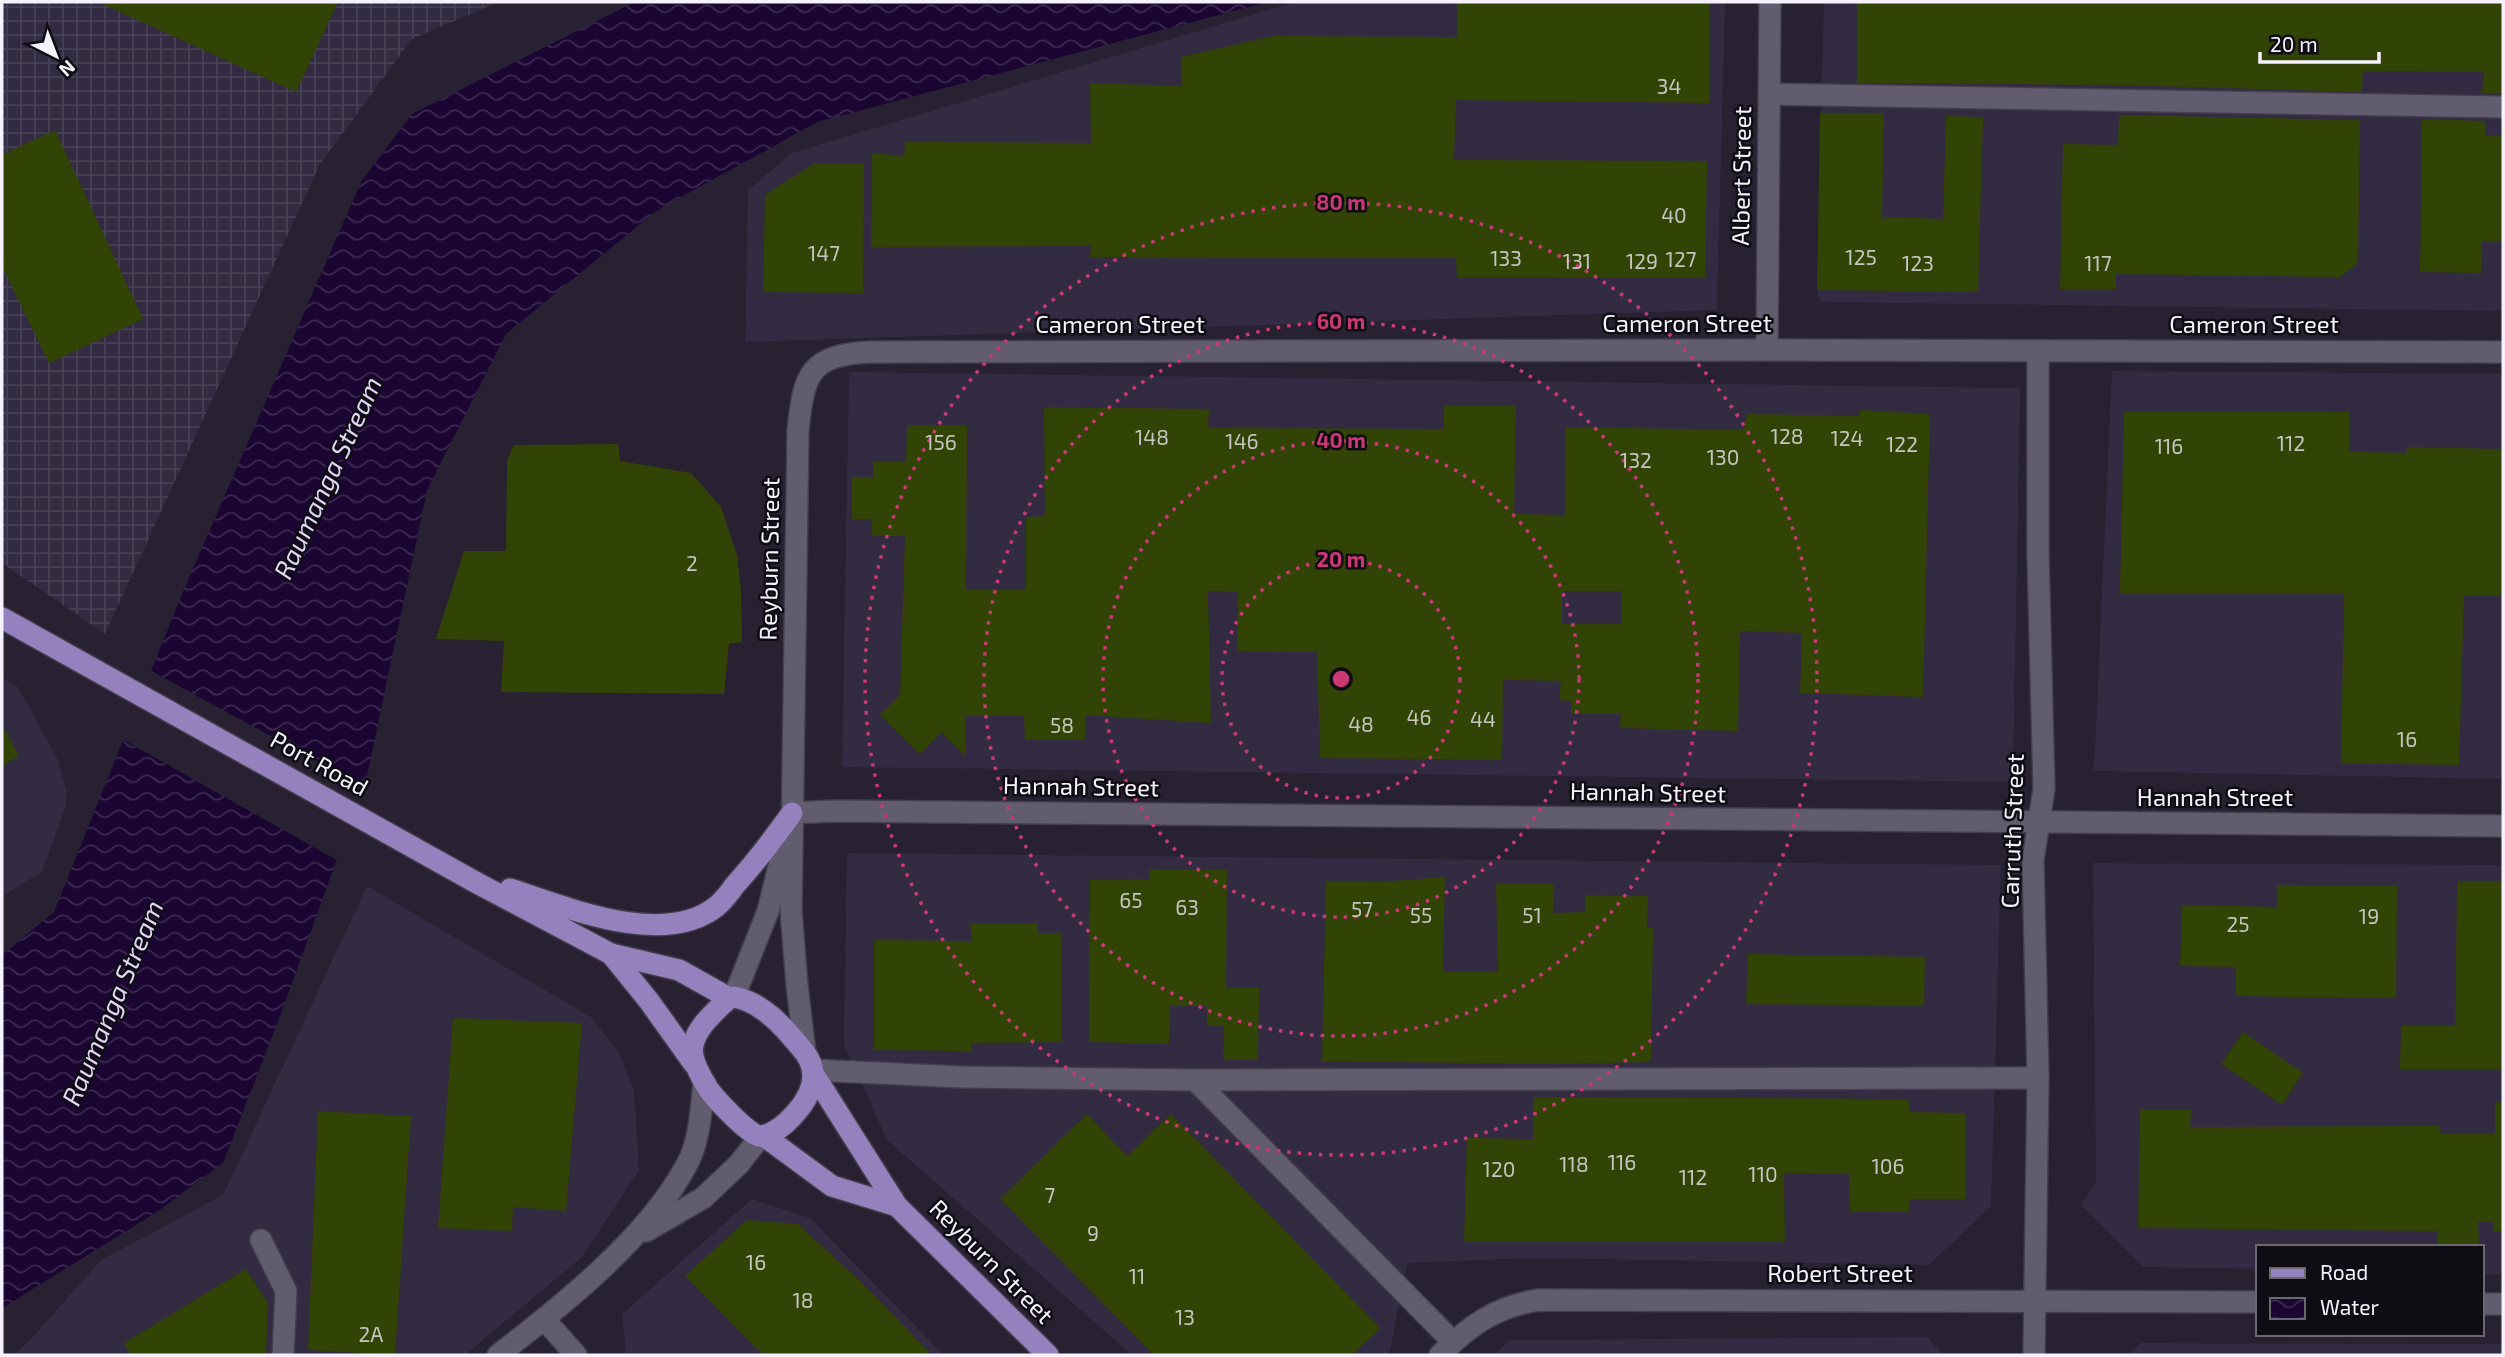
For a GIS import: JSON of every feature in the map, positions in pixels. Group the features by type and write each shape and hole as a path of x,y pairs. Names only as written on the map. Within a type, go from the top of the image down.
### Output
{"main road":[{"name":"Port Road","path":"2,617 477,883 611,954 679,970 731,998"},
{"path":"477,883 506,888 592,915 632,923 672,924 717,906 749,870 792,813"},
{"name":"Port Road","path":"611,954 649,1000 703,1078"},
{"path":"731,998 751,1002 781,1024 810,1065 810,1095 782,1127 763,1136 754,1135 746,1129 703,1078 695,1060 693,1045 703,1024 731,998"},
{"name":"Reyburn Street","path":"810,1065 897,1206 1048,1355"},
{"name":"Reyburn Street","path":"763,1136 832,1186 897,1206"}],"street":[{"name":"Albert Street","path":"1766,350 1770,2"},
{"path":"1770,94 2503,107"},
{"name":"Carruth Street","path":"2034,1355 2038,1078 2034,860 2044,789 2038,554 2038,351"},
{"name":"Cameron Street","path":"870,352 2503,352"},
{"name":"Reyburn Street","path":"810,1065 797,985 791,911 798,430 804,388 810,376 827,359 843,353 870,352"},
{"name":"Hannah Street","path":"792,813 835,811 2503,826"},
{"name":"Reyburn Street","path":"731,998 768,911 792,813"},
{"path":"810,1065 962,1077 1195,1080 2038,1078"},
{"path":"498,1355 544,1319 635,1237 660,1207 688,1164 698,1129 703,1078"},
{"path":"1195,1080 1447,1348"},
{"path":"635,1237 703,1198 739,1164 763,1136"},
{"path":"261,1240 286,1291 284,1355"},
{"name":"Robert Street","path":"1447,1348 1490,1314 1514,1304 1539,1300 2256,1302"},
{"path":"2484,1304 2503,1304"},
{"path":"544,1319 576,1355"}],"shaded area":[{"path":"2,2 499,2 412,39 320,164 105,634 2,563"},
{"path":"1295,2 1725,2 1717,310 745,342 748,190 792,153"},
{"path":"1824,2 2503,2 2503,311 1820,302 1817,290"},
{"path":"2112,371 2503,374 2503,779 2094,771"},
{"path":"849,372 2020,388 2013,782 842,767"},
{"path":"2,678 17,686 58,760 67,793 66,805 42,872 2,896"},
{"path":"847,853 2001,865 1991,1206 1929,1265 1535,1258 1407,1263 1390,1351 1385,1355 1132,1355 887,1140 844,1044"},
{"path":"2093,863 2503,865 2503,1274 2484,1274 2484,1245 2256,1245 2256,1269 2143,1267 2081,1205 2096,1181"},
{"path":"367,886 591,1017 618,1052 634,1089 639,1170 582,1257 465,1355 13,1355 30,1340 101,1260 223,1195"},
{"path":"752,1199 810,1218 944,1355 626,1355 622,1314"},
{"path":"1927,1337 1944,1355 1494,1355 1509,1340"},
{"path":"2141,1343 2503,1344 2503,1355 2128,1355"}],"water":[{"name":"Raumanga Stream","path":"635,2 1267,2 817,122 656,211 506,334 427,490 367,776 279,1019 223,1163 157,1212 2,1308 2,955 54,912 182,594 361,182 412,114"}],"pier":[{"path":"148,669 366,788 340,862 120,738"}],"building":[{"path":"98,2 338,2 296,92"},
{"path":"1457,2 1709,2 1709,103 1456,100 1454,160 1707,161 1705,278 1457,277 1456,258 1090,257 1091,246 871,247 872,153 904,156 905,142 1091,143 1090,83 1182,86 1181,57 1273,36 1457,37"},
{"path":"1857,2 2503,2 2503,93 2482,93 2484,72 2363,71 2362,92 2121,85 1857,83"},
{"path":"1820,113 1884,113 1882,217 1943,219 1946,116 1983,117 1978,292 1817,290"},
{"path":"2119,115 2360,120 2358,263 2340,277 2116,274 2116,289 2060,289 2063,144 2118,145"},
{"path":"2422,119 2485,121 2485,135 2503,136 2503,241 2482,241 2481,273 2420,272"},
{"path":"55,130 143,319 49,363 2,266 2,155"},
{"path":"815,163 864,164 863,293 763,292 765,195"},
{"path":"1444,406 1516,406 1514,514 1566,515 1566,427 1743,430 1747,414 1860,416 1860,410 1930,414 1923,697 1800,693 1802,633 1740,631 1738,731 1620,728 1621,714 1571,714 1571,701 1559,700 1561,681 1503,680 1502,760 1320,758 1317,652 1237,651 1238,592 1208,591 1211,723 1086,715 1085,740 1025,740 1024,715 966,716 966,756 941,732 920,754 880,715 900,695 905,536 872,536 872,519 852,519 852,477 873,477 873,462 906,462 907,425 967,425 966,590 1026,589 1026,517 1045,516 1044,407 1209,409 1208,428 1444,429","holes":["1562,591 1622,591 1622,624 1562,624"]},
{"path":"2124,411 2350,412 2349,452 2407,453 2407,447 2503,449 2503,595 2464,595 2459,765 2341,763 2344,593 2120,593"},
{"path":"618,444 620,461 691,473 721,507 737,555 742,642 729,644 724,694 501,692 504,641 436,639 464,551 506,551 507,460 514,445"},
{"path":"2,725 19,756 2,766"},
{"path":"1149,869 1227,870 1226,988 1259,988 1258,1060 1223,1060 1224,1026 1207,1026 1207,1006 1170,1006 1169,1044 1089,1042 1090,880 1149,879"},
{"path":"1445,877 1443,971 1498,972 1496,883 1554,884 1553,913 1585,912 1585,895 1648,896 1647,928 1653,927 1651,1062 1552,1064 1322,1061 1326,881 1379,882"},
{"path":"2457,881 2503,881 2503,1069 2400,1069 2401,1026 2455,1026"},
{"path":"2277,885 2397,886 2396,998 2236,996 2236,967 2180,966 2182,905 2277,907"},
{"path":"970,923 1038,923 1038,933 1062,933 1062,1042 971,1043 971,1051 874,1050 874,940 972,941"},
{"path":"1748,954 1925,957 1924,1006 1746,1004"},
{"path":"453,1018 582,1023 566,1211 513,1207 512,1231 438,1228"},
{"path":"2243,1032 2303,1073 2282,1105 2221,1064"},
{"path":"1533,1097 1909,1099 1910,1112 1965,1113 1965,1199 1910,1199 1910,1212 1850,1211 1849,1174 1784,1173 1785,1241 1464,1241 1467,1138 1533,1139"},
{"path":"2495,1102 2503,1103 2503,1231 2493,1231 2493,1222 2478,1222 2479,1245 2437,1245 2437,1231 2138,1228 2140,1109 2191,1110 2190,1127 2440,1126 2441,1134 2495,1133"},
{"path":"318,1111 411,1116 395,1355 308,1350"},
{"path":"1087,1114 1127,1156 1171,1114 1380,1328 1352,1355 1154,1355 1000,1199"},
{"path":"747,1220 798,1224 860,1281 932,1355 763,1355 685,1276"},
{"path":"246,1269 268,1303 266,1355 131,1355 124,1343"}]}
